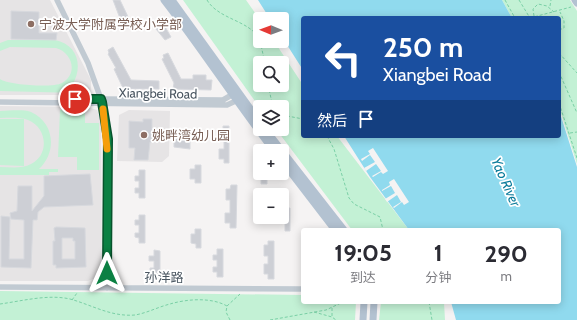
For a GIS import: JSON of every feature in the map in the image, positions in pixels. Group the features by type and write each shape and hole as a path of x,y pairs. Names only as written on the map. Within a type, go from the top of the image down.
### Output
{"main road":[{"path":"164,0 237,97 253,114"},
{"path":"172,0 269,144"},
{"path":"574,5 575,0"},
{"path":"270,136 342,228"},
{"path":"289,170 333,228"},
{"path":"363,320 364,304"},
{"path":"373,320 374,304"}],"street":[{"path":"57,0 88,63 101,100 108,139 107,288"},
{"name":"Xiangbei Road","path":"0,98 223,100 237,97"},
{"name":"Xiangbei Road","path":"0,102 101,100"},
{"name":"孙洋路","path":"0,287 301,289"}],"path":[{"path":"208,0 217,11 253,31"},
{"path":"505,0 514,16"},
{"path":"519,0 529,16"},
{"path":"550,7 551,0"},
{"path":"536,16 533,8 536,4 544,4 550,7 554,12"},
{"path":"540,16 574,5"},
{"path":"559,10 565,24 564,28 561,29"},
{"path":"561,55 577,73"},
{"path":"561,77 577,113"},
{"path":"561,108 577,158"},
{"path":"289,116 301,119"},
{"path":"570,133 577,132"},
{"path":"328,138 334,149 349,198 354,204 380,217 383,228"},
{"path":"72,300 81,288"},
{"path":"230,320 226,312 227,306 236,298 242,289"},
{"path":"0,304 60,298 72,300 101,311 134,315 169,304 188,301 219,302 227,306"},
{"path":"270,320 314,312 338,304"},
{"path":"429,304 432,320"},
{"path":"332,307 332,317"},
{"path":"314,312 332,317 336,320"}],"shaded area":[{"name":"宁波大学附属学校小学部","path":"0,0 50,0 91,80 89,95 0,95"},
{"path":"0,106 87,107 97,110 101,121 102,269 98,277 88,281 0,281"},
{"name":"姚畔湾幼儿园","path":"129,110 170,111 169,156 162,162 117,161 119,115"}],"green space":[{"path":"183,0 246,0 254,12 253,12 253,48 279,48 284,56 253,56 253,92 289,92 289,64 301,82 301,138 339,138 407,228 350,228 289,146 289,144 287,144 281,136 289,136 289,100 254,100"},
{"path":"502,0 570,0 577,11 577,164 561,113 561,16 511,16"},
{"path":"8,40 55,40 63,42 69,46 76,57 78,71 72,85 77,85 77,93 0,91 0,79 12,83 41,86 57,85 67,79 72,69 70,59 66,54 56,48 10,47 0,51 0,43"},
{"path":"20,110 31,112 45,123 49,130 51,146 45,162 39,169 58,169 58,172 49,172 49,175 0,175 0,167 24,167 37,160 41,154 44,141 39,129 34,124 22,118 0,118 0,111"},
{"path":"60,110 85,110 85,123 99,123 99,170 77,170 77,157 58,157"},
{"path":"0,119 24,119 24,166 0,165"},
{"path":"0,291 301,295 301,304 356,304 355,320 0,320"},
{"path":"381,304 444,304 445,320 379,320"}],"water":[{"path":"258,0 502,0 511,16 301,16 301,67 289,48 289,12 266,12"},
{"name":"Yao River","path":"561,116 577,167 577,320 456,320 452,304 561,304 561,228 408,228 370,177 345,138 561,138"}],"pier":[{"path":"373,148 388,171 383,174 381,172 373,177 372,176 381,171 376,164 366,171 364,168 375,162 370,155 362,161 361,159 370,154 368,151"},
{"path":"394,179 409,202 404,205 402,202 394,208 393,207 401,202 397,195 387,202 385,199 395,193 391,186 382,190 390,185 389,182"}],"building":[{"path":"113,0 120,0 132,25 127,28 123,20 121,21"},
{"path":"11,11 39,12 39,33 57,33 56,40 11,39"},
{"path":"161,20 171,37 165,40 156,29 158,28 156,23"},
{"path":"113,47 131,80 159,81 159,89 126,89 122,86 114,69 116,68 108,54 108,50"},
{"path":"168,53 181,79 193,79 193,75 206,75 206,80 212,80 211,90 173,89 174,83 162,59 164,58 163,55"},
{"path":"143,119 152,119 152,142 150,142 148,160 134,160 135,148 129,148 129,121 143,122"},
{"path":"223,126 229,126 229,163 224,163 224,159 219,159 219,149 224,149 224,140 219,140 219,130 223,130"},
{"path":"174,135 190,136 190,149 174,147"},
{"path":"195,165 201,165 201,183 195,183 195,179 190,179 190,169 195,169"},
{"path":"139,170 145,170 145,198 139,198 139,193 135,193 135,188 139,188 139,181 135,181 135,176 139,176"},
{"path":"90,174 93,205 44,207 38,212 37,220 33,220 31,268 1,267 1,216 10,217 9,259 24,259 24,220 11,219 10,213 17,211 18,186 32,186 32,211 44,196 44,176"},
{"path":"261,180 267,180 267,184 261,184"},
{"path":"231,185 237,185 236,228 230,228 230,223 225,223 225,213 230,213 230,200 226,200 226,189 230,189"},
{"path":"290,208 290,231 285,231 285,224 289,224"},
{"path":"139,215 145,215 145,243 139,243 139,238 135,237 135,233 139,233 139,225 135,225 135,220 139,220"},
{"path":"54,228 85,228 86,267 56,268 56,265 53,265 53,241 55,241","holes":["62,238 73,238 73,241 75,241 75,259 62,259"]},
{"path":"195,229 201,229 201,248 196,248 196,244 191,243 191,234 195,234"},
{"path":"268,241 274,241 274,279 268,279 268,274 264,274 264,264 268,264 268,256 264,256 264,245 268,245"},
{"path":"217,249 223,249 223,277 217,277 217,272 213,272 213,267 217,267 217,260 213,260 213,255 217,255"},
{"path":"154,250 160,251 160,278 154,278 154,273 150,273 150,268 154,268 154,261 149,261 149,256 154,256"}],"slow traffic":[{"path":"103,109 108,139 107,149"}],"place":[{"name":"宁波大学附属学校小学部","path":"31,24"},
{"name":"姚畔湾幼儿园","path":"144,135"}],"route":[{"path":"75,99 101,99 102,102 108,139 107,273"}]}
